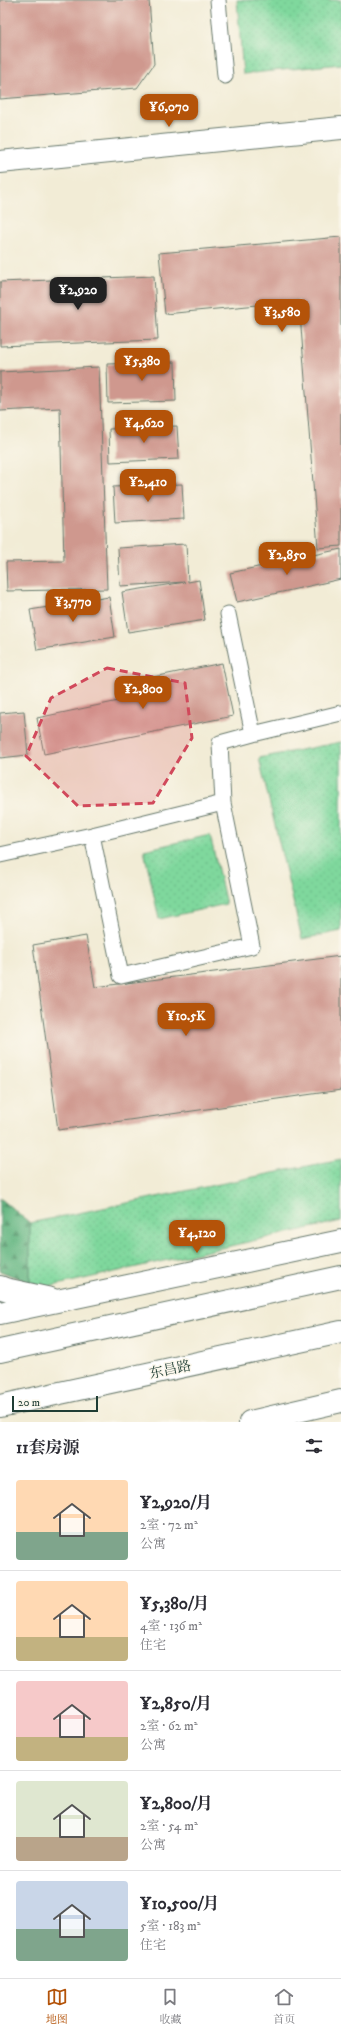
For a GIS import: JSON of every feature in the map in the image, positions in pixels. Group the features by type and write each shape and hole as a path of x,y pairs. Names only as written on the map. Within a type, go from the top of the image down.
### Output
{"street":[{"path":"0,162 341,128"},
{"path":"0,1313 341,1241"},
{"path":"0,1351 341,1277"},
{"path":"0,1287 61,1301"},
{"name":"东昌路","path":"0,1406 341,1332"},
{"path":"250,1422 341,1401"}],"lane":[{"path":"218,0 225,76"},
{"path":"228,614 253,734"},
{"path":"92,835 122,976 252,946 223,803 220,743 341,713"},
{"path":"0,855 92,835 223,803"}],"highlighted area":[{"path":"107,668 185,683 192,738 153,803 78,806 26,756 51,698"}],"green space":[{"path":"237,0 341,0 341,64 243,74"},
{"path":"341,742 341,931 302,939 259,758"},
{"path":"210,835 226,904 159,919 144,850"},
{"path":"341,1159 341,1221 48,1287 30,1283 30,1223"},
{"path":"0,1198 30,1223 30,1283 0,1271"}],"building":[{"path":"0,0 149,0 154,64 137,88 0,99"},
{"path":"341,237 341,546 318,548 299,301 165,314 159,253"},
{"path":"154,276 158,340 0,346 0,282"},
{"path":"175,362 176,401 108,403 107,364"},
{"path":"99,367 107,589 7,591 6,562 64,561 60,408 0,411 0,372"},
{"path":"177,426 179,459 110,462 109,429"},
{"path":"182,484 184,519 115,523 113,487"},
{"path":"186,544 188,582 199,580 205,620 128,632 122,592 185,582 120,586 118,548"},
{"path":"341,549 341,579 237,602 230,573"},
{"path":"109,597 115,637 37,650 30,610"},
{"path":"222,663 233,716 44,754 37,718 138,697 134,681"},
{"path":"24,711 28,755 0,758 0,713"},
{"path":"86,936 95,987 341,956 341,1090 58,1130 33,945"}]}
